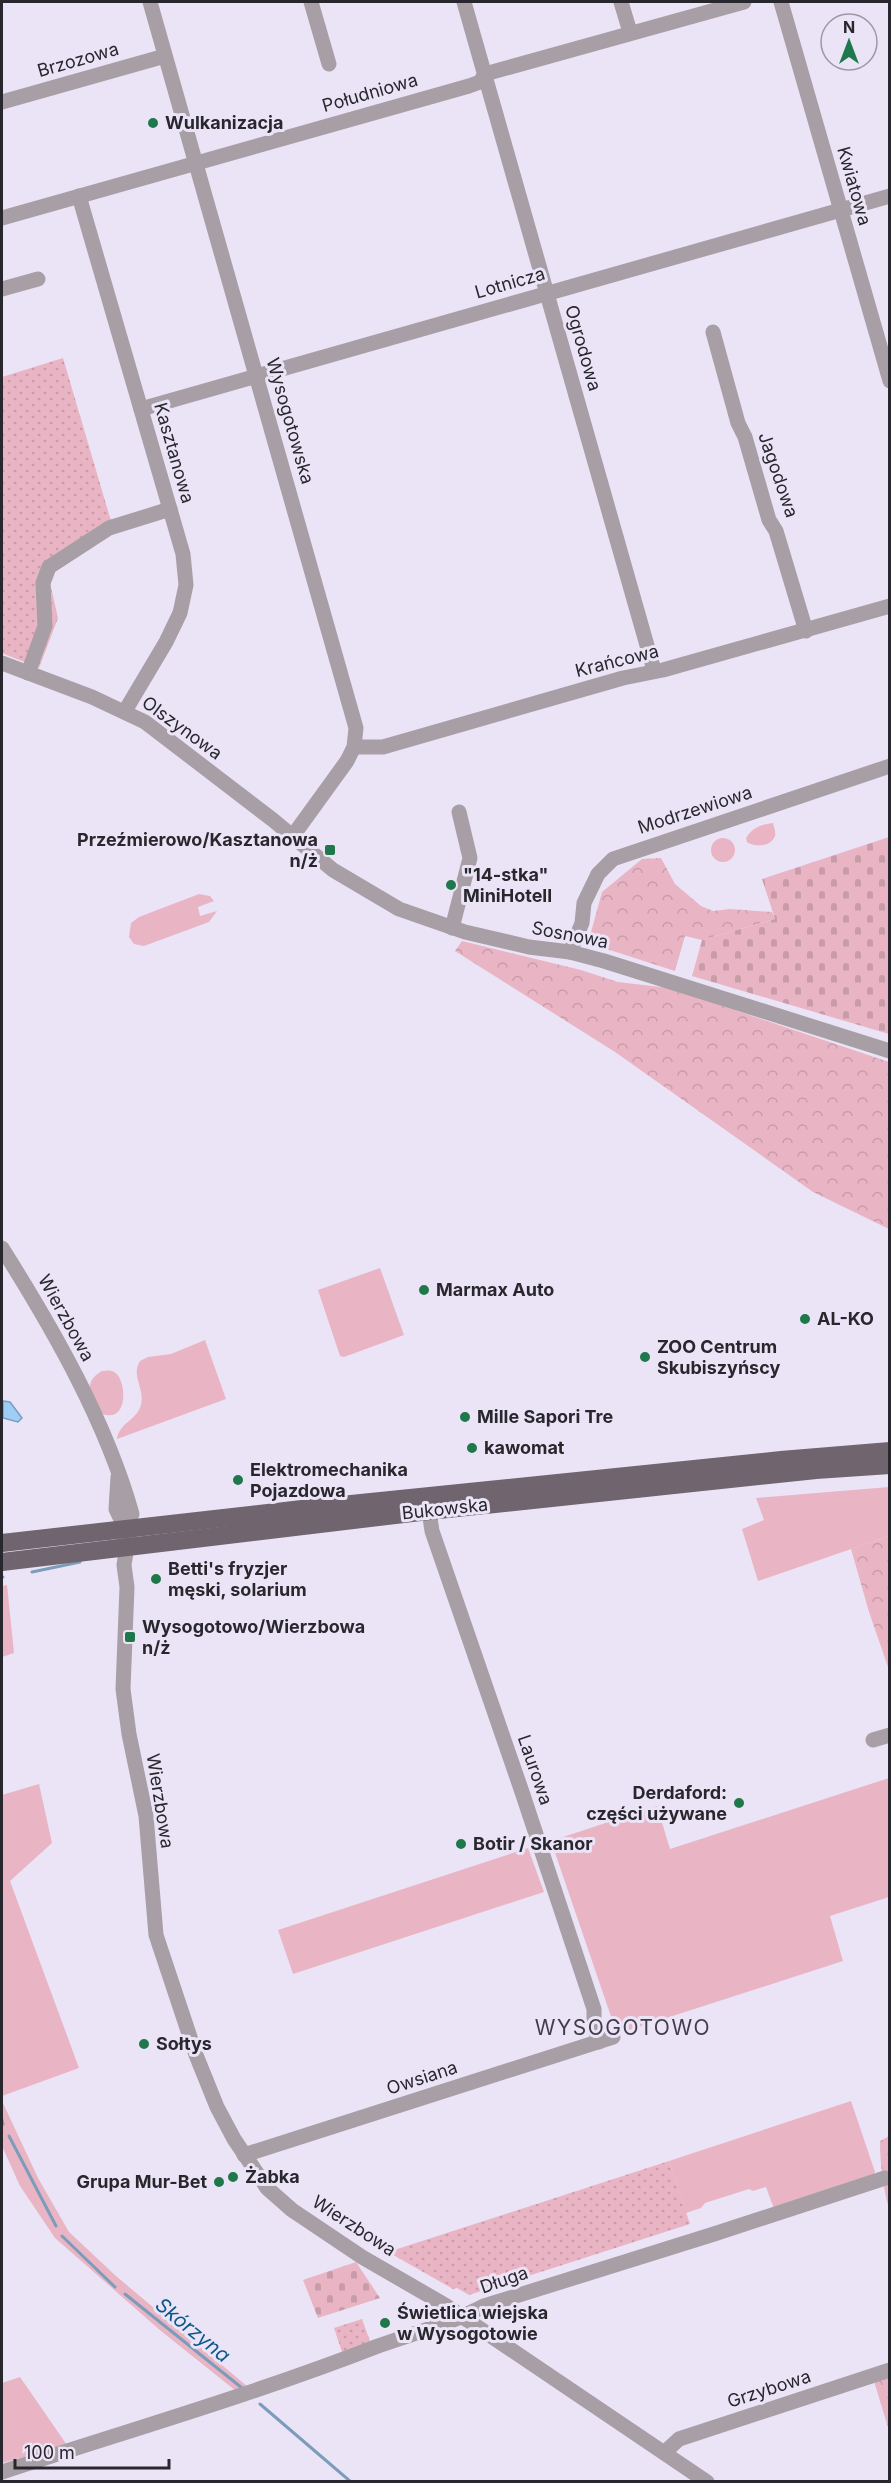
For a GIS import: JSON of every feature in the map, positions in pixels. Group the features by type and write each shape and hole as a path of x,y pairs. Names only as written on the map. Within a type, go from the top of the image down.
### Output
{"main road":[{"name":"Bukowska","path":"2,1562 126,1537 760,1462 890,1451"},
{"name":"Bukowska","path":"2,1543 95,1531 126,1537 429,1511 816,1470 890,1465"}],"street":[{"name":"Wysogotowska","path":"150,2 352,709 356,728 354,747"},
{"path":"311,2 329,64"},
{"name":"Ogrodowa","path":"464,2 654,670"},
{"path":"621,2 630,32"},
{"name":"Południowa","path":"2,218 480,82 485,74 744,2"},
{"name":"Kwiatowa","path":"781,2 890,381"},
{"name":"Brzozowa","path":"2,102 165,56"},
{"name":"Kasztanowa","path":"79,196 183,554 186,585 174,627 125,711"},
{"name":"Lotnicza","path":"141,409 890,196"},
{"path":"2,289 38,279"},
{"name":"Jagodowa","path":"713,332 738,423 745,436 769,520 776,531 806,631"},
{"path":"28,673 45,626 43,583 49,567 109,528 170,509"},
{"name":"Krańcowa","path":"354,747 383,747 890,606"},
{"name":"Olszynowa","path":"2,663 125,711 145,722 262,811 292,837"},
{"path":"292,837 347,761 354,747"},
{"name":"Modrzewiowa","path":"570,951 582,923 584,903 602,868 613,859 890,766"},
{"path":"452,928 470,858 459,812"},
{"name":"Sosnowa","path":"292,837 348,880 399,909 452,928 529,947 570,951 890,1051"},
{"name":"Wierzbowa","path":"2,1248 69,1362 104,1437 132,1514 126,1537"},
{"name":"Wierzbowa","path":"118,1477 116,1509 134,1565 127,1587 123,1695 146,1816 156,1935 202,2072 225,2124 267,2188 292,2210 362,2257 410,2283 707,2481"},
{"path":"95,1531 111,1518 116,1509"},
{"name":"Laurowa","path":"429,1511 432,1531 594,2009 594,2027 606,2040"},
{"path":"873,1740 890,1735"},
{"name":"Owsiana","path":"244,2155 606,2040"},
{"name":"Długa","path":"2,2472 329,2365 462,2317 484,2306 885,2178"},
{"name":"Grzybowa","path":"665,2452 679,2439 890,2370"}],"green space":[{"path":"63,358 111,521 46,565 58,618 39,668 2,653 2,377"},
{"path":"773,823 775,835 772,841 761,845 747,842 746,838 754,829"},
{"path":"889,837 889,1034 692,976 702,940 775,919 762,879"},
{"path":"723,838 732,841 735,850 732,859 723,862 714,859 711,850 714,841"},
{"path":"661,858 675,884 701,906 713,911 730,909 772,912 775,919 702,940 685,936 675,971 588,943 602,892 642,859"},
{"path":"199,894 210,896 214,901 198,907 200,916 217,911 209,922 144,946 134,944 129,937 131,923 139,917"},
{"path":"462,941 581,970 618,982 669,988 889,1062 889,1229 813,1192 615,1052 455,951"},
{"path":"380,1268 404,1335 344,1357 340,1356 318,1290"},
{"path":"205,1340 226,1399 117,1439 118,1434 140,1408 142,1402 137,1378 137,1367 140,1361 148,1357 171,1354"},
{"path":"102,1371 112,1371 117,1374 123,1389 121,1407 117,1413 110,1415 100,1413 90,1390 92,1380"},
{"path":"889,1487 889,1536 758,1581 742,1529 764,1520 756,1498"},
{"path":"890,1536 889,1670 851,1549"},
{"path":"7,1585 14,1653 2,1657 2,1586"},
{"path":"889,1778 889,1897 830,1916 843,1961 617,2034 551,1841 657,1806 670,1849"},
{"path":"39,1784 52,1843 10,1881 79,2068 2,2096 2,1795"},
{"path":"528,1848 544,1892 293,1974 278,1930"},
{"path":"2,2101 38,2178 69,2232 116,2276 248,2387 236,2391 161,2331 55,2238 20,2186 2,2146"},
{"path":"851,2101 875,2172 872,2177 774,2209 766,2187 753,2191 749,2189 705,2203 701,2208 686,2213 669,2161"},
{"path":"889,2136 889,2209 882,2176 880,2141"},
{"path":"669,2161 690,2224 469,2295 457,2288 453,2289 388,2252"},
{"path":"356,2262 380,2298 318,2318 303,2280"},
{"path":"362,2319 371,2344 343,2355 334,2328"},
{"path":"889,2376 890,2431 874,2381"},
{"path":"20,2377 67,2445 2,2463 2,2383"}],"water":[{"path":"3,1401 10,1402 22,1418 18,1422 3,1418"}],"waterway":[{"path":"32,1572 80,1562"},
{"name":"Skórzyna","path":"2,2120 3,2124"},
{"name":"Skórzyna","path":"9,2136 56,2226"},
{"name":"Skórzyna","path":"62,2236 115,2287"},
{"name":"Skórzyna","path":"125,2294 242,2388"},
{"name":"Skórzyna","path":"260,2404 351,2482"}],"place":[{"name":"Wulkanizacja","path":"153,123"},
{"name":"Przeźmierowo/Kasztanowa n/ż","path":"330,850"},
{"name":"\"14-stka\" MiniHotell","path":"451,885"},
{"name":"Marmax Auto","path":"424,1290"},
{"name":"AL-KO","path":"805,1319"},
{"name":"ZOO Centrum Skubiszyńscy","path":"645,1357"},
{"name":"Mille Sapori Tre","path":"465,1417"},
{"name":"kawomat","path":"472,1448"},
{"name":"Elektromechanika Pojazdowa","path":"238,1480"},
{"name":"Betti's fryzjer męski, solarium","path":"156,1579"},
{"name":"Wysogotowo/Wierzbowa n/ż","path":"130,1637"},
{"name":"Derdaford: części używane","path":"739,1803"},
{"name":"Botir / Skanor","path":"461,1844"},
{"name":"Sołtys","path":"144,2044"},
{"name":"Żabka","path":"233,2177"},
{"name":"Grupa Mur-Bet","path":"219,2182"},
{"name":"Świetlica wiejska w Wysogotowie","path":"385,2323"}],"district":[{"name":"WYSOGOTOWO","path":"623,2028"}]}
